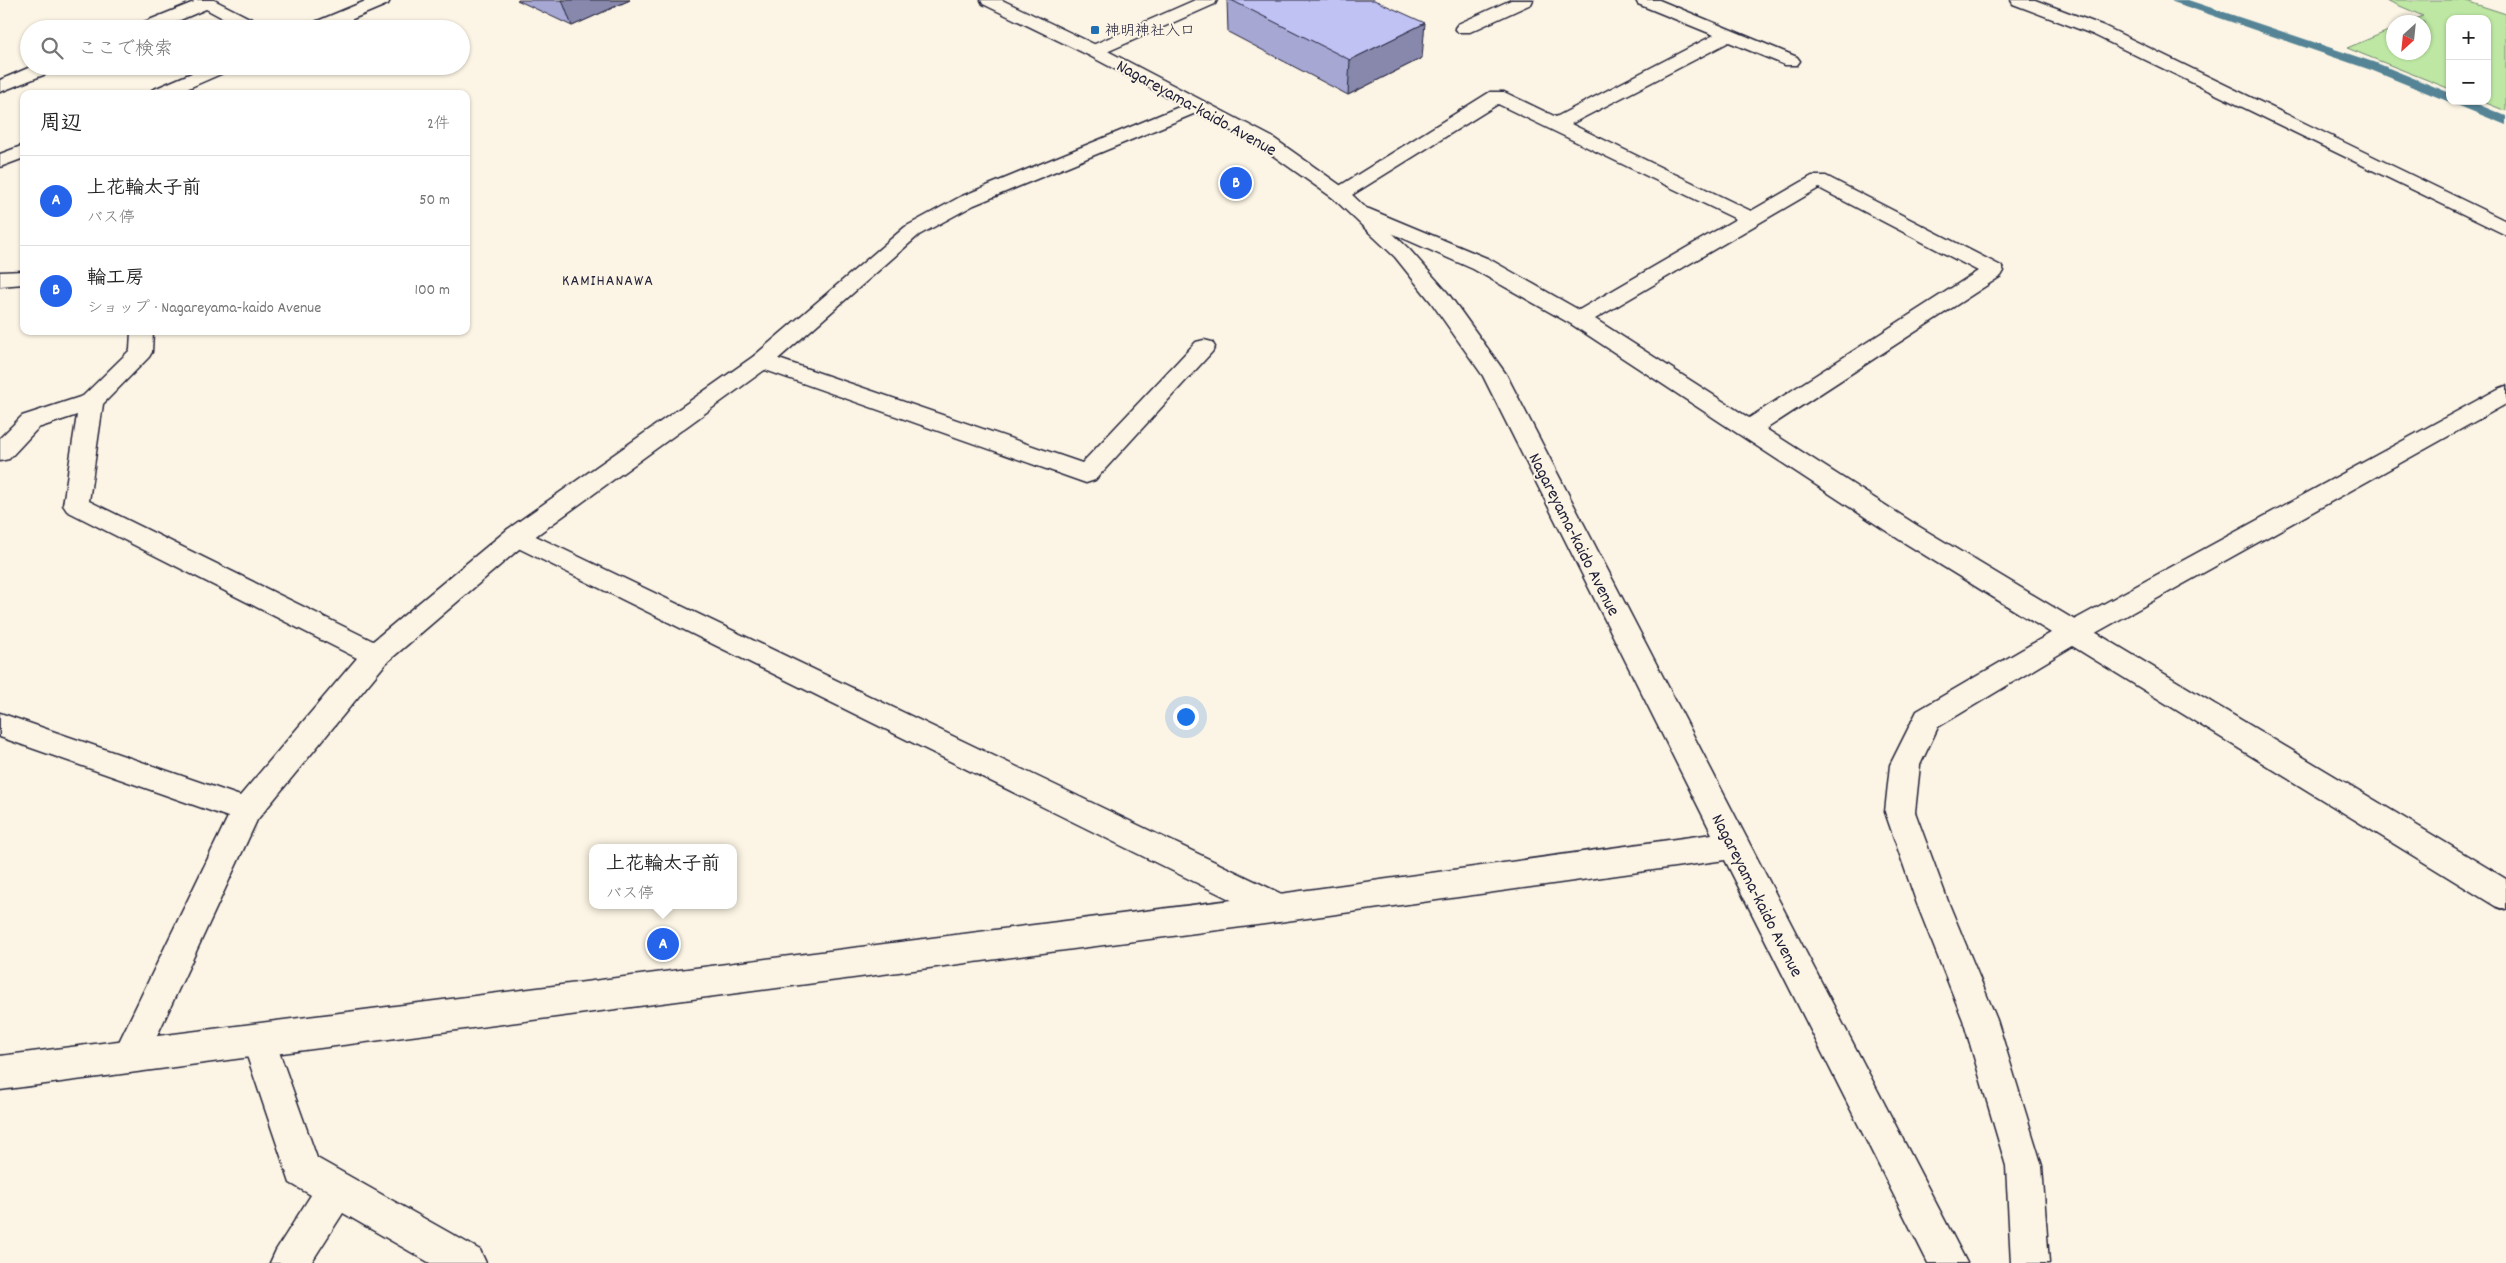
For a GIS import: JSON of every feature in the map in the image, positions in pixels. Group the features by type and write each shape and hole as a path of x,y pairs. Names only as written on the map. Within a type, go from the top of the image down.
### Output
{"street":[{"path":"335,20 382,0"},
{"name":"Nagareyama-kaido Avenue","path":"990,0 1094,51 1264,141 1340,194 1362,213 1402,253 1439,297 1494,374 1732,846 1948,1263"},
{"path":"1094,51 1209,0"},
{"path":"1464,28 1525,0"},
{"path":"1644,0 1791,61"},
{"path":"2019,0 2098,30 2506,229"},
{"path":"162,20 204,1 240,20"},
{"path":"1557,124 1728,35"},
{"path":"0,86 28,75"},
{"path":"168,90 203,75"},
{"path":"1340,194 1497,96 1750,218"},
{"path":"130,1056 246,811 376,655 516,536 762,361 912,231 967,201 1196,106"},
{"path":"0,161 20,153"},
{"path":"1579,319 1750,218 1819,180 1993,271 1747,430"},
{"path":"1362,213 1481,264 1579,319 1747,430 2071,634 2506,896"},
{"path":"0,279 20,277"},
{"path":"0,453 30,422 91,402 141,352 142,335"},
{"path":"762,361 1086,474 1204,347"},
{"path":"2030,1263 2024,1166 1980,1020 1933,904 1900,812 1905,765 1926,718 2071,634 2506,394"},
{"path":"91,402 76,505 376,655"},
{"path":"516,536 1280,908"},
{"path":"0,725 246,811"},
{"path":"0,1073 1280,908 1732,846"},
{"path":"258,1041 303,1170 467,1263"},
{"path":"289,1263 336,1190"}],"green space":[{"path":"2386,0 2463,0 2506,14 2506,111 2491,105 2491,15 2446,15 2446,87 2347,48 2386,32 2386,60 2431,60 2431,15 2421,15"}],"building":[{"path":"1231,0 1374,0 1425,23 1350,60"}],"waterway":[{"path":"2177,0 2375,67 2446,96"},
{"path":"2468,105 2506,121"}],"place":[{"name":"神明神社入口","path":"1095,30"},
{"name":"輪工房","path":"1236,183"},
{"name":"上花輪太子前","path":"663,944"}],"district":[{"name":"KAMIHANAWA","path":"608,279"}]}
